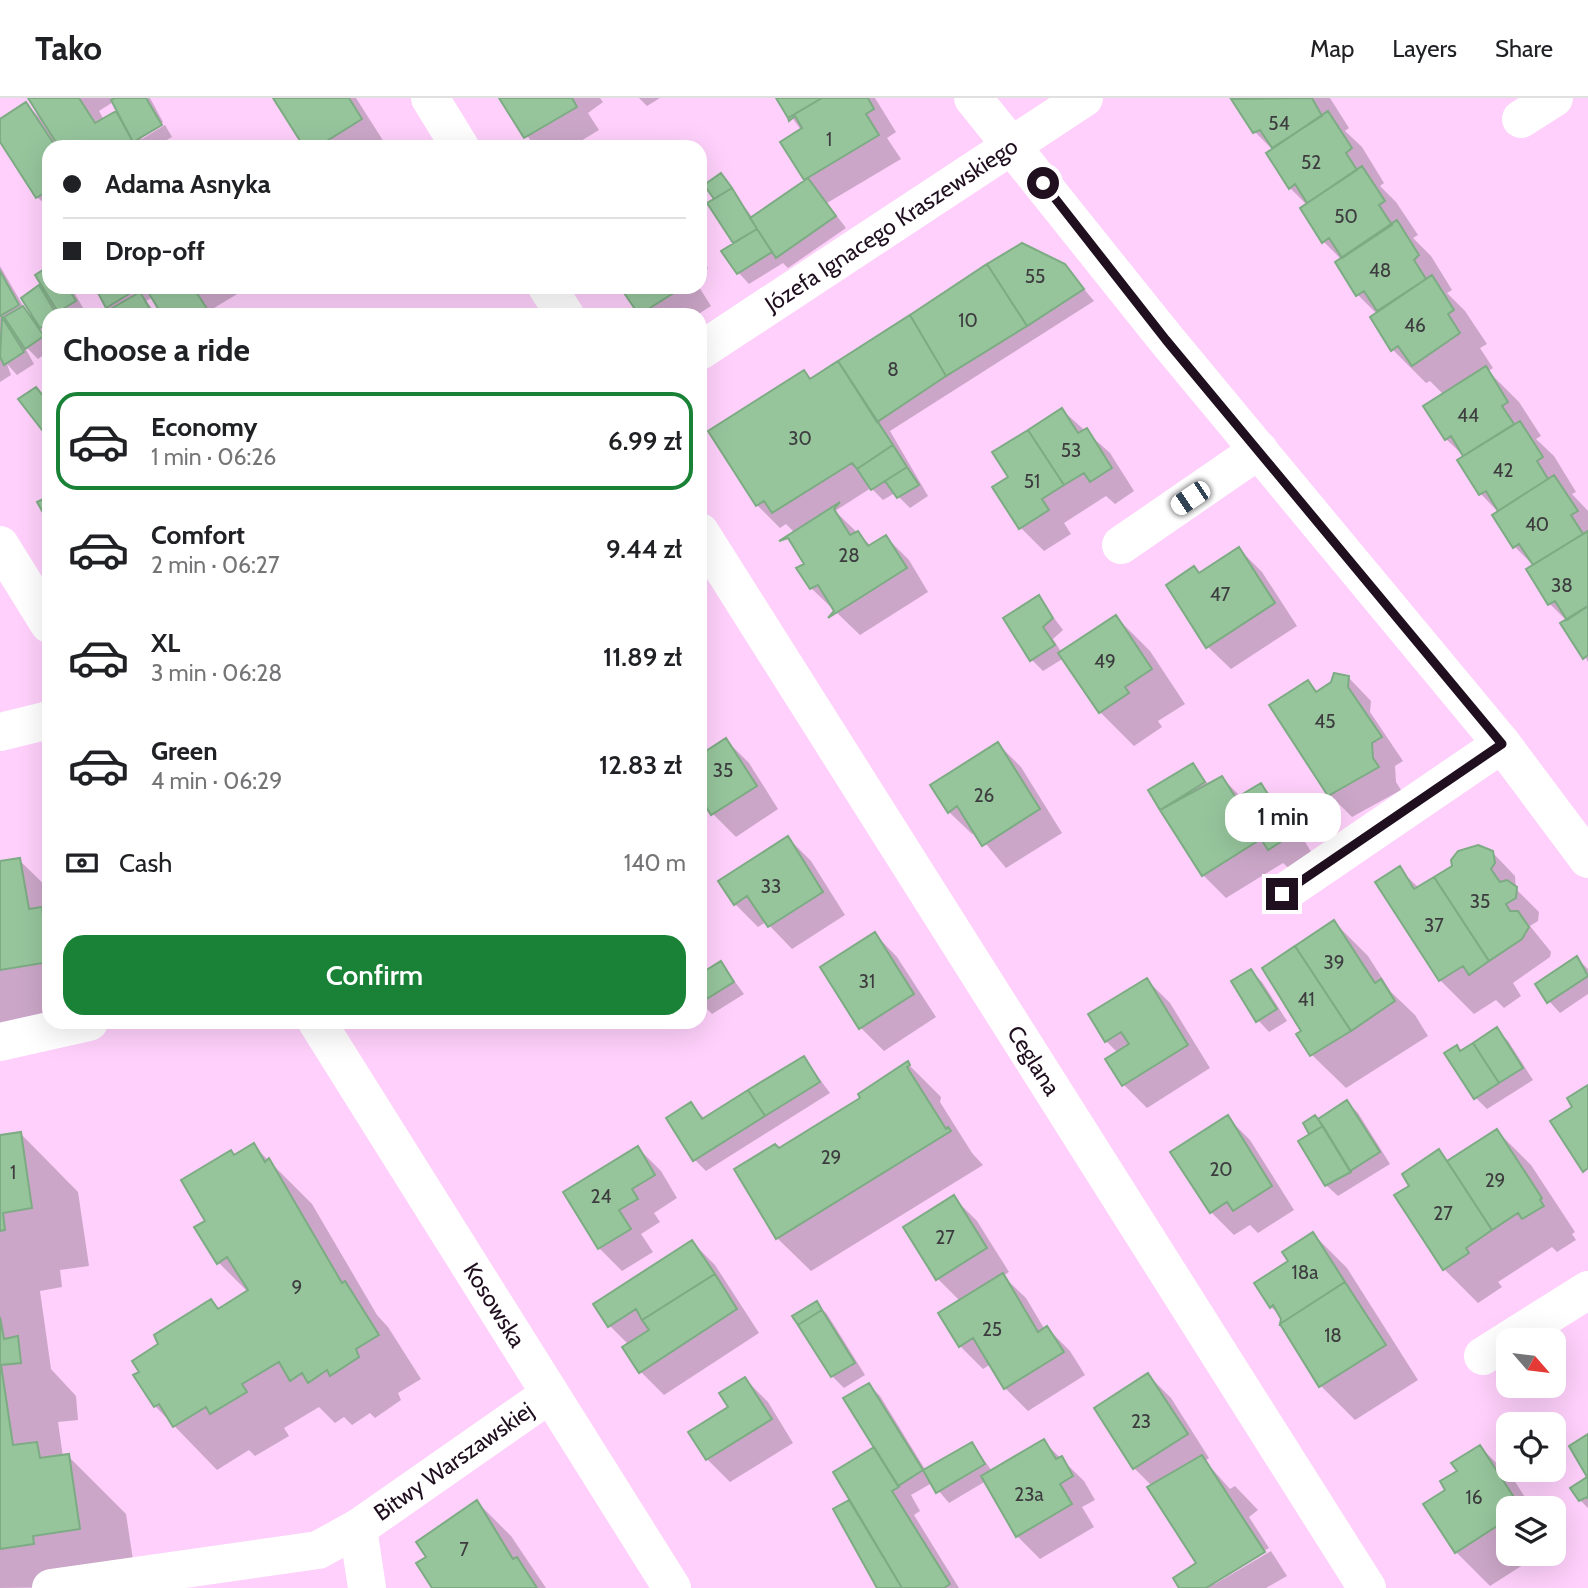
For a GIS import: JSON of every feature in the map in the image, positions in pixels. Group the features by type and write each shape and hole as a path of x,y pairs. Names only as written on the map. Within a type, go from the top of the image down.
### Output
{"street":[{"path":"430,98 456,140"},
{"path":"973,98 1166,340 1502,744 1588,859"},
{"name":"Józefa Ignacego Kraszewskiego","path":"707,347 1084,98"},
{"path":"1521,119 1554,98"},
{"path":"1121,545 1259,450"},
{"name":"Ceglana","path":"707,543 1367,1588"},
{"path":"0,545 42,613"},
{"path":"0,732 42,722"},
{"path":"1282,894 1502,744"},
{"path":"0,1042 58,1029"},
{"name":"Kosowska","path":"321,1029 672,1588"},
{"path":"1483,1356 1588,1290"},
{"name":"Bitwy Warszawskiej","path":"51,1588 317,1550 358,1528 550,1394"},
{"name":"Bitwy Warszawskiej","path":"358,1528 368,1588"}],"building":[{"path":"28,98 79,98 95,123 116,111 132,140 55,140"},
{"path":"146,98 162,125 132,140 111,100"},
{"path":"273,98 349,98 362,119 328,140 300,140"},
{"path":"499,98 572,98 577,107 524,138"},
{"path":"776,98 822,98 788,118"},
{"path":"822,98 868,98 874,109 866,114 879,135 804,180 780,142 802,128 795,116 789,121 788,118"},
{"path":"1312,98 1322,116 1272,148 1260,130 1253,133 1231,99"},
{"path":"26,102 51,140 42,140 42,194 36,198 0,142 0,119"},
{"path":"1328,111 1352,148 1346,153 1357,170 1307,203 1295,184 1289,189 1266,153"},
{"path":"1362,166 1385,201 1379,205 1392,225 1342,258 1329,238 1322,243 1300,208"},
{"path":"721,173 732,188 714,199 707,189 707,183"},
{"path":"808,178 836,216 776,258 750,218"},
{"path":"732,188 757,229 733,243 707,203"},
{"path":"1397,220 1419,255 1414,260 1426,279 1377,311 1364,291 1356,296 1335,262"},
{"path":"757,229 772,252 737,274 721,251"},
{"path":"1022,243 1065,264 1084,289 1027,326 987,264"},
{"path":"987,264 1027,326 946,376 910,315"},
{"path":"42,270 42,286 35,275"},
{"path":"0,271 19,305 0,316"},
{"path":"1432,275 1454,310 1448,314 1460,333 1412,366 1398,346 1391,351 1370,317"},
{"path":"39,285 53,308 42,308 42,327 40,328 21,298"},
{"path":"47,294 72,294 76,301 65,308 56,308"},
{"path":"99,294 129,294 106,308"},
{"path":"141,294 149,308 112,308"},
{"path":"149,294 198,294 206,308 158,308"},
{"path":"625,294 672,294 650,308 634,308"},
{"path":"23,306 42,333 42,337 25,349 4,317"},
{"path":"910,315 946,376 877,422 838,361"},
{"path":"2,317 24,352 4,365 0,357"},
{"path":"838,361 893,445 857,469 852,463 772,513 764,501 756,506 708,431 804,370 810,379"},
{"path":"1486,366 1508,402 1502,406 1514,424 1463,456 1451,436 1445,440 1423,406"},
{"path":"36,387 42,394 42,430 18,399"},
{"path":"1062,408 1078,433 1087,428 1112,468 1090,482 1084,473 1064,485 1028,430"},
{"path":"1520,421 1543,457 1537,461 1548,479 1498,511 1486,491 1479,495 1457,460"},
{"path":"1028,430 1064,485 1042,499 1049,510 1019,529 992,487 1008,477 992,452"},
{"path":"893,445 907,467 871,490 857,469"},
{"path":"907,467 919,485 897,498 885,481"},
{"path":"1554,475 1578,511 1571,515 1583,534 1533,565 1519,544 1513,548 1492,515"},
{"path":"840,502 834,509 850,535 858,531 868,546 886,535 907,568 828,618 834,611 818,585 810,589 796,568 804,564 788,538 779,541"},
{"path":"1588,531 1588,606 1567,620 1555,601 1548,605 1526,569"},
{"path":"1239,547 1275,603 1206,648 1166,585 1194,566 1199,573"},
{"path":"1039,595 1053,618 1043,627 1055,645 1030,661 1003,618"},
{"path":"1588,606 1588,655 1583,659 1560,623"},
{"path":"1116,615 1152,669 1125,687 1129,693 1099,713 1058,653"},
{"path":"1334,673 1349,676 1348,687 1382,737 1372,743 1373,758 1379,767 1328,796 1269,705 1308,680 1316,692 1331,682"},
{"path":"726,738 757,786 711,815 707,808 707,750"},
{"path":"998,742 1040,809 982,846 957,806 948,813 930,785"},
{"path":"1193,763 1205,782 1160,810 1148,790"},
{"path":"1222,776 1236,798 1261,783 1293,834 1268,850 1261,839 1202,876 1160,810"},
{"path":"788,836 823,892 768,927 747,896 734,905 718,881"},
{"path":"1478,845 1493,851 1495,863 1491,869 1500,882 1507,880 1517,887 1516,898 1506,904 1510,911 1518,911 1529,927 1522,939 1489,961 1434,877 1452,866 1451,860 1458,851"},
{"path":"20,858 29,909 42,907 42,963 0,970 0,861"},
{"path":"1400,866 1414,889 1434,877 1489,961 1469,975 1463,966 1439,981 1375,882"},
{"path":"1334,920 1375,983 1381,979 1395,1001 1351,1031 1295,946"},
{"path":"875,932 914,994 859,1029 820,967"},
{"path":"1295,946 1351,1031 1310,1056 1296,1034 1301,1031 1262,968"},
{"path":"1577,956 1588,976 1547,1003 1535,984"},
{"path":"721,961 734,982 707,999 707,970"},
{"path":"1251,969 1277,1009 1256,1022 1231,981"},
{"path":"1147,978 1188,1045 1122,1086 1105,1059 1129,1044 1121,1032 1105,1042 1088,1014"},
{"path":"1497,1027 1523,1068 1499,1083 1473,1043"},
{"path":"1473,1043 1499,1083 1474,1099 1444,1053 1457,1045 1460,1051"},
{"path":"804,1056 820,1082 765,1116 748,1090"},
{"path":"908,1061 910,1065 907,1067 946,1129 948,1127 951,1131 776,1239 734,1169 775,1144 779,1148 860,1098 858,1094"},
{"path":"1588,1085 1588,1168 1583,1172 1550,1121 1572,1107 1567,1098"},
{"path":"748,1090 765,1116 693,1161 666,1118 691,1102 702,1119"},
{"path":"1347,1100 1380,1152 1350,1171 1318,1119"},
{"path":"1228,1115 1272,1186 1233,1211 1227,1202 1210,1213 1170,1152"},
{"path":"1315,1115 1323,1126 1309,1134 1303,1123"},
{"path":"1323,1126 1351,1172 1325,1186 1298,1141"},
{"path":"1497,1129 1542,1198 1540,1200 1544,1206 1522,1219 1518,1213 1492,1230 1447,1161"},
{"path":"21,1132 32,1208 3,1213 5,1230 0,1231 0,1135"},
{"path":"254,1143 265,1162 269,1158 342,1283 345,1281 379,1335 356,1349 359,1357 330,1376 327,1370 308,1383 302,1373 290,1381 279,1362 242,1384 247,1392 210,1414 206,1407 173,1427 159,1404 154,1407 133,1375 139,1372 132,1361 158,1344 154,1335 211,1299 218,1309 248,1290 227,1257 217,1264 194,1227 205,1221 181,1180 231,1150 234,1155"},
{"path":"638,1146 655,1175 632,1189 638,1199 619,1210 631,1229 598,1249 563,1192"},
{"path":"1439,1149 1492,1230 1466,1248 1469,1253 1443,1270 1394,1195 1409,1186 1402,1174"},
{"path":"954,1195 987,1248 936,1280 903,1227"},
{"path":"1313,1232 1345,1282 1280,1324 1281,1319 1273,1305 1270,1308 1254,1283 1288,1261 1282,1252"},
{"path":"692,1240 715,1274 642,1320 636,1309 608,1327 593,1304"},
{"path":"1003,1273 1038,1332 1047,1326 1064,1352 1004,1389 973,1338 959,1347 938,1313"},
{"path":"715,1274 737,1309 639,1373 622,1347 649,1330 642,1320"},
{"path":"1345,1282 1386,1345 1319,1387 1280,1324"},
{"path":"817,1301 822,1310 798,1325 792,1316"},
{"path":"822,1310 855,1363 831,1377 798,1325"},
{"path":"0,1317 4,1339 18,1336 21,1363 1,1365 13,1445 37,1442 40,1458 69,1454 80,1529 33,1536 34,1544 0,1549"},
{"path":"1148,1373 1188,1434 1133,1469 1094,1408"},
{"path":"745,1377 772,1419 706,1460 688,1432 728,1407 719,1393"},
{"path":"869,1383 923,1470 898,1486 843,1398"},
{"path":"1588,1434 1588,1499 1587,1497 1579,1501 1570,1488 1587,1477 1569,1446"},
{"path":"1044,1439 1056,1459 1062,1456 1073,1476 1060,1484 1072,1504 1016,1537 981,1476"},
{"path":"972,1442 985,1464 936,1493 923,1470"},
{"path":"1480,1445 1496,1470 1496,1482 1504,1482 1513,1496 1496,1496 1496,1527 1455,1553 1423,1504 1445,1490 1440,1481 1457,1471 1451,1463"},
{"path":"874,1447 899,1487 892,1491 950,1584 944,1588 902,1588 833,1472"},
{"path":"1202,1455 1265,1552 1206,1588 1179,1588 1173,1578 1196,1563 1147,1487"},
{"path":"477,1500 513,1559 517,1557 537,1588 432,1588 416,1563 426,1557 416,1542"},
{"path":"849,1500 902,1588 877,1588 833,1509"}],"route":[{"path":"1043,183 1166,340 1502,744 1282,894"}]}
